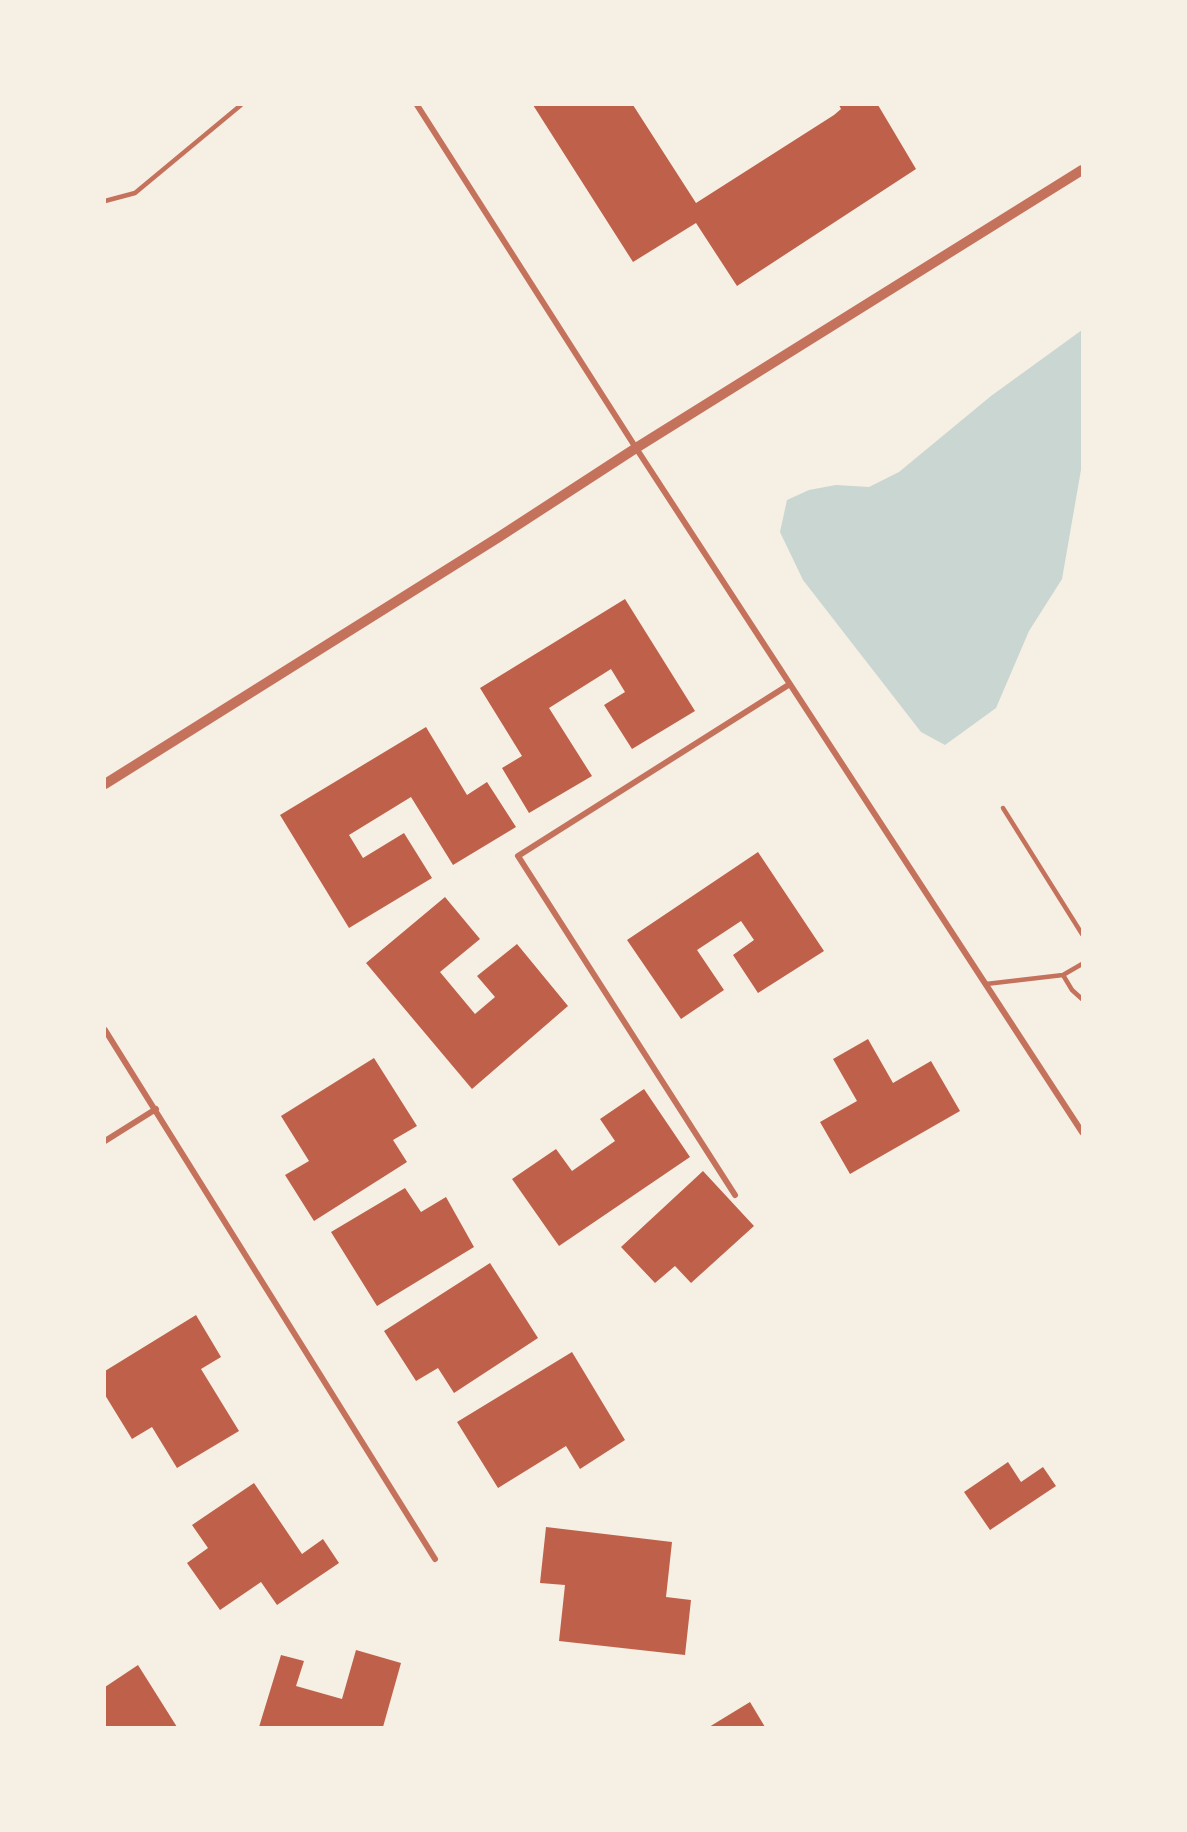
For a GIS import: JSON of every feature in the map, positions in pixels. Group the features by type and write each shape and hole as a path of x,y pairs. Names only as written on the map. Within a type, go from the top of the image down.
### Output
{"street":[{"path":"417,105 636,448 1082,1132"},
{"path":"105,784 490,543 636,448 1082,170"},
{"path":"735,1195 518,856 790,684"},
{"path":"105,1030 435,1559"},
{"path":"105,1141 156,1109"}],"lane":[{"path":"105,201 135,193 241,105"},
{"path":"1003,808 1082,934"},
{"path":"986,984 1063,975 1082,964"},
{"path":"1063,975 1072,990 1082,999"}],"shaded area":[{"path":"1082,330 1082,464 1062,579 1029,631 996,708 945,745 921,732 803,580 780,532 787,500 809,490 836,485 869,487 899,472 991,396"}],"building":[{"path":"533,105 633,105 696,203 834,115 841,109 839,105 878,105 916,169 737,286 696,223 633,262"},
{"path":"625,599 695,711 632,749 604,705 625,692 611,669 549,708 592,776 529,813 502,768 522,756 480,688"},
{"path":"426,727 467,795 487,782 516,827 453,865 411,797 349,835 363,858 404,833 432,878 349,928 280,815"},
{"path":"758,852 824,951 758,993 733,955 754,940 741,921 697,950 724,990 681,1019 627,940"},
{"path":"445,897 480,939 440,972 475,1014 495,997 477,976 517,944 568,1006 472,1089 366,963"},
{"path":"868,1039 893,1083 931,1061 960,1111 850,1174 820,1122 857,1101 833,1059"},
{"path":"374,1058 417,1126 393,1140 407,1162 314,1221 285,1175 309,1161 281,1116"},
{"path":"644,1089 690,1157 559,1246 512,1179 556,1149 572,1171 615,1141 600,1119"},
{"path":"703,1171 754,1226 691,1283 675,1266 655,1283 621,1247"},
{"path":"405,1188 421,1212 446,1197 474,1247 377,1306 331,1232"},
{"path":"490,1263 538,1338 454,1393 438,1368 416,1381 384,1331"},
{"path":"196,1315 221,1357 201,1369 239,1431 177,1468 152,1427 132,1439 105,1395 105,1371"},
{"path":"572,1352 625,1440 580,1469 566,1446 498,1488 457,1422"},
{"path":"1008,1462 1021,1482 1043,1467 1056,1486 990,1530 964,1492"},
{"path":"254,1483 302,1554 323,1539 339,1563 277,1605 261,1582 220,1610 187,1563 208,1548 192,1525"},
{"path":"546,1527 672,1542 666,1597 691,1600 685,1655 559,1641 565,1585 540,1583"},
{"path":"356,1650 401,1663 383,1727 259,1727 281,1655 304,1661 296,1686 342,1699"},
{"path":"138,1665 177,1727 105,1727 105,1687"},
{"path":"750,1702 765,1727 709,1727"}]}
